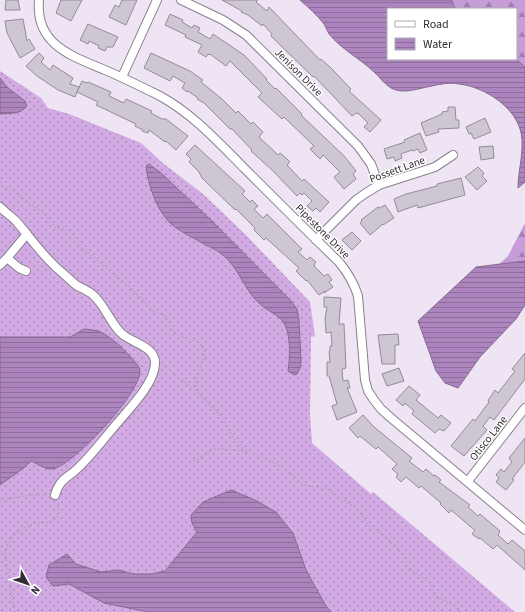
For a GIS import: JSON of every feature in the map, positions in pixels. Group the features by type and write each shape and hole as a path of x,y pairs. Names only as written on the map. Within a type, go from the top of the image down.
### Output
{"street":[{"name":"Pipestone Drive","path":"39,0 38,10 41,23 47,36 54,44 68,54 122,77 159,96 192,117 339,262 354,284 358,296 363,370 368,391 374,400 391,418 525,530"},
{"path":"122,77 157,0"},
{"name":"Jenison Drive","path":"181,0 223,20 250,39 358,146 371,164 379,185"},
{"name":"Possett Lane","path":"316,240 356,200 379,185 435,167 453,155"},
{"path":"0,207 14,219 43,255 77,285 91,294 102,305 115,327 122,334 147,349 154,358 155,364 149,382 133,404 85,461 58,486 55,495"},
{"path":"0,265 27,234"},
{"path":"7,258 19,268 26,271"},
{"name":"Otisco Lane","path":"468,481 525,408"}],"path":[{"path":"0,182 43,213 56,228 64,228 69,231 82,248 130,287 154,312 164,315 176,333 200,344 204,350 204,358 199,367 195,381 197,392"},
{"path":"154,358 197,392 221,416 234,439 247,452"},
{"path":"194,461 210,450 219,448 257,454 273,462 304,484 328,489 356,508 370,527 378,531 398,548 411,570 430,583 437,597 455,606 461,612"},
{"path":"0,502 30,495 55,495 60,510 55,519 46,523 36,523 25,527 15,535 9,544 5,554 15,612"}],"shaded area":[{"path":"0,71 41,98 48,108 69,114 141,143 164,164 203,194 245,234 310,302 315,336 311,337 310,415 312,443 371,494 373,492 515,612 0,612"}],"green space":[{"path":"452,0 525,0 525,68 516,60 517,8 456,8"},
{"path":"525,223 525,261 498,265 508,256"}],"water":[{"path":"300,0 452,0 456,8 387,8 387,60 517,60 525,67 525,182 518,188 522,146 520,129 516,119 500,102 491,95 480,90 456,83 442,84 406,91 391,88 368,66 334,39 329,34 325,25"},
{"path":"0,78 7,87 25,101 27,106 24,109 15,113 0,114"},
{"path":"149,164 161,173 211,220 291,301 297,309 301,361 297,374 294,375 288,371 289,340 284,323 279,317 255,300 234,267 224,256 169,222 160,210 151,188 146,166"},
{"path":"525,261 525,305 516,319 480,357 458,388 445,383 436,371 418,321 476,267"},
{"path":"84,329 95,330 103,333 119,345 137,364 140,370 138,380 131,394 120,409 92,440 65,463 56,468 49,469 31,461 0,485 0,337 70,337"},
{"path":"231,490 255,500 276,512 293,533 306,570 326,606 331,612 148,612 104,603 69,584 53,586 46,577 49,565 67,554 76,564 101,572 118,570 134,574 151,574 165,571 197,532 192,523 191,515 203,502"}],"building":[{"path":"6,0 18,0 20,10 5,10"},
{"path":"61,0 82,0 71,21 56,13"},
{"path":"122,0 137,0 126,25 109,17 115,5 119,7"},
{"path":"222,0 258,0 256,2 267,11 269,7 320,60 321,59 331,68 351,89 349,91 381,120 370,132 364,127 368,123 358,113 352,116 314,76 313,77 271,36 272,34 263,24 262,26 248,15 241,12 242,11"},
{"path":"170,14 183,20 182,22 192,28 194,25 200,28 198,32 210,39 213,34 244,55 267,79 266,80 275,89 276,88 302,114 301,115 345,157 356,171 353,174 356,179 344,189 334,177 340,172 323,155 320,159 310,149 314,146 284,117 282,119 258,97 262,93 230,61 226,66 210,54 206,57 198,52 202,45 165,25"},
{"path":"23,19 27,41 29,39 35,49 20,58 7,33 5,21"},
{"path":"88,24 118,37 113,47 107,47 105,51 89,41 88,44 80,40"},
{"path":"39,53 44,58 41,62 50,70 53,65 73,78 70,84 79,87 75,97 58,90 37,76 26,66"},
{"path":"151,53 190,71 203,80 201,82 236,113 238,111 251,124 253,122 263,132 259,137 278,155 280,153 290,162 287,165 302,181 304,179 329,202 320,212 316,208 313,211 307,206 312,201 304,193 302,195 300,193 297,196 251,151 252,150 232,129 230,129 204,103 197,99 198,98 182,88 185,83 173,76 170,81 144,68"},
{"path":"82,81 111,92 109,96 124,103 126,99 152,111 151,113 162,119 166,119 188,136 176,150 166,141 165,142 149,130 148,133 142,131 143,130 135,126 136,124 96,105 98,102 77,92"},
{"path":"448,107 455,107 456,120 459,120 459,128 438,129 439,132 426,136 421,123 442,114 442,112 448,111"},
{"path":"485,118 491,132 474,139 471,133 469,134 466,127"},
{"path":"420,133 427,150 420,153 418,149 412,150 401,154 402,158 395,161 394,157 387,159 384,149 405,142 404,140"},
{"path":"195,145 245,191 242,194 250,202 252,200 258,206 254,209 263,218 267,214 302,249 298,252 307,260 310,257 316,262 314,264 315,267 324,276 328,274 332,280 329,282 333,287 319,295 307,280 306,281 296,271 299,268 266,238 264,240 254,230 255,228 236,209 235,210 202,178 199,172 189,162 191,159 186,154"},
{"path":"493,146 494,158 481,160 479,147"},
{"path":"478,167 484,173 482,176 487,181 477,190 465,177"},
{"path":"461,178 465,195 418,208 417,205 398,212 394,199 406,194 437,186 437,184"},
{"path":"385,205 394,218 383,224 370,235 360,223 362,221 361,220 378,207 380,208"},
{"path":"352,232 361,241 352,250 342,240"},
{"path":"324,297 341,298 339,324 344,324 346,368 342,369 343,381 348,380 350,388 347,388 357,412 337,420 332,406 337,404 329,376 327,376 327,362 330,362 329,351 330,346 332,346 331,332 326,333 325,319 327,307 324,307"},
{"path":"398,334 399,345 395,345 395,364 382,364 378,335"},
{"path":"525,353 525,379 494,420 490,417 483,426 487,430 464,456 451,446 473,419 475,421 489,402 489,399 495,390 498,393 515,371 512,369"},
{"path":"399,368 404,381 387,386 382,374"},
{"path":"409,386 420,395 416,400 438,418 441,415 451,423 444,431 439,429 435,433 412,414 414,411 405,403 403,406 396,400"},
{"path":"363,415 374,427 412,458 409,461 423,472 426,469 441,480 439,482 470,505 468,507 478,516 480,514 500,531 498,535 508,544 512,540 525,551 525,570 497,545 493,549 480,538 479,539 472,534 475,530 451,510 449,513 440,504 441,503 421,486 419,488 406,477 401,482 396,477 398,474 392,469 397,464 378,447 376,449 360,436 358,438 349,428"},
{"path":"525,438 525,462 512,479 514,480 506,490 496,482 499,478 496,475 501,469 504,472 512,462 509,458"}]}
